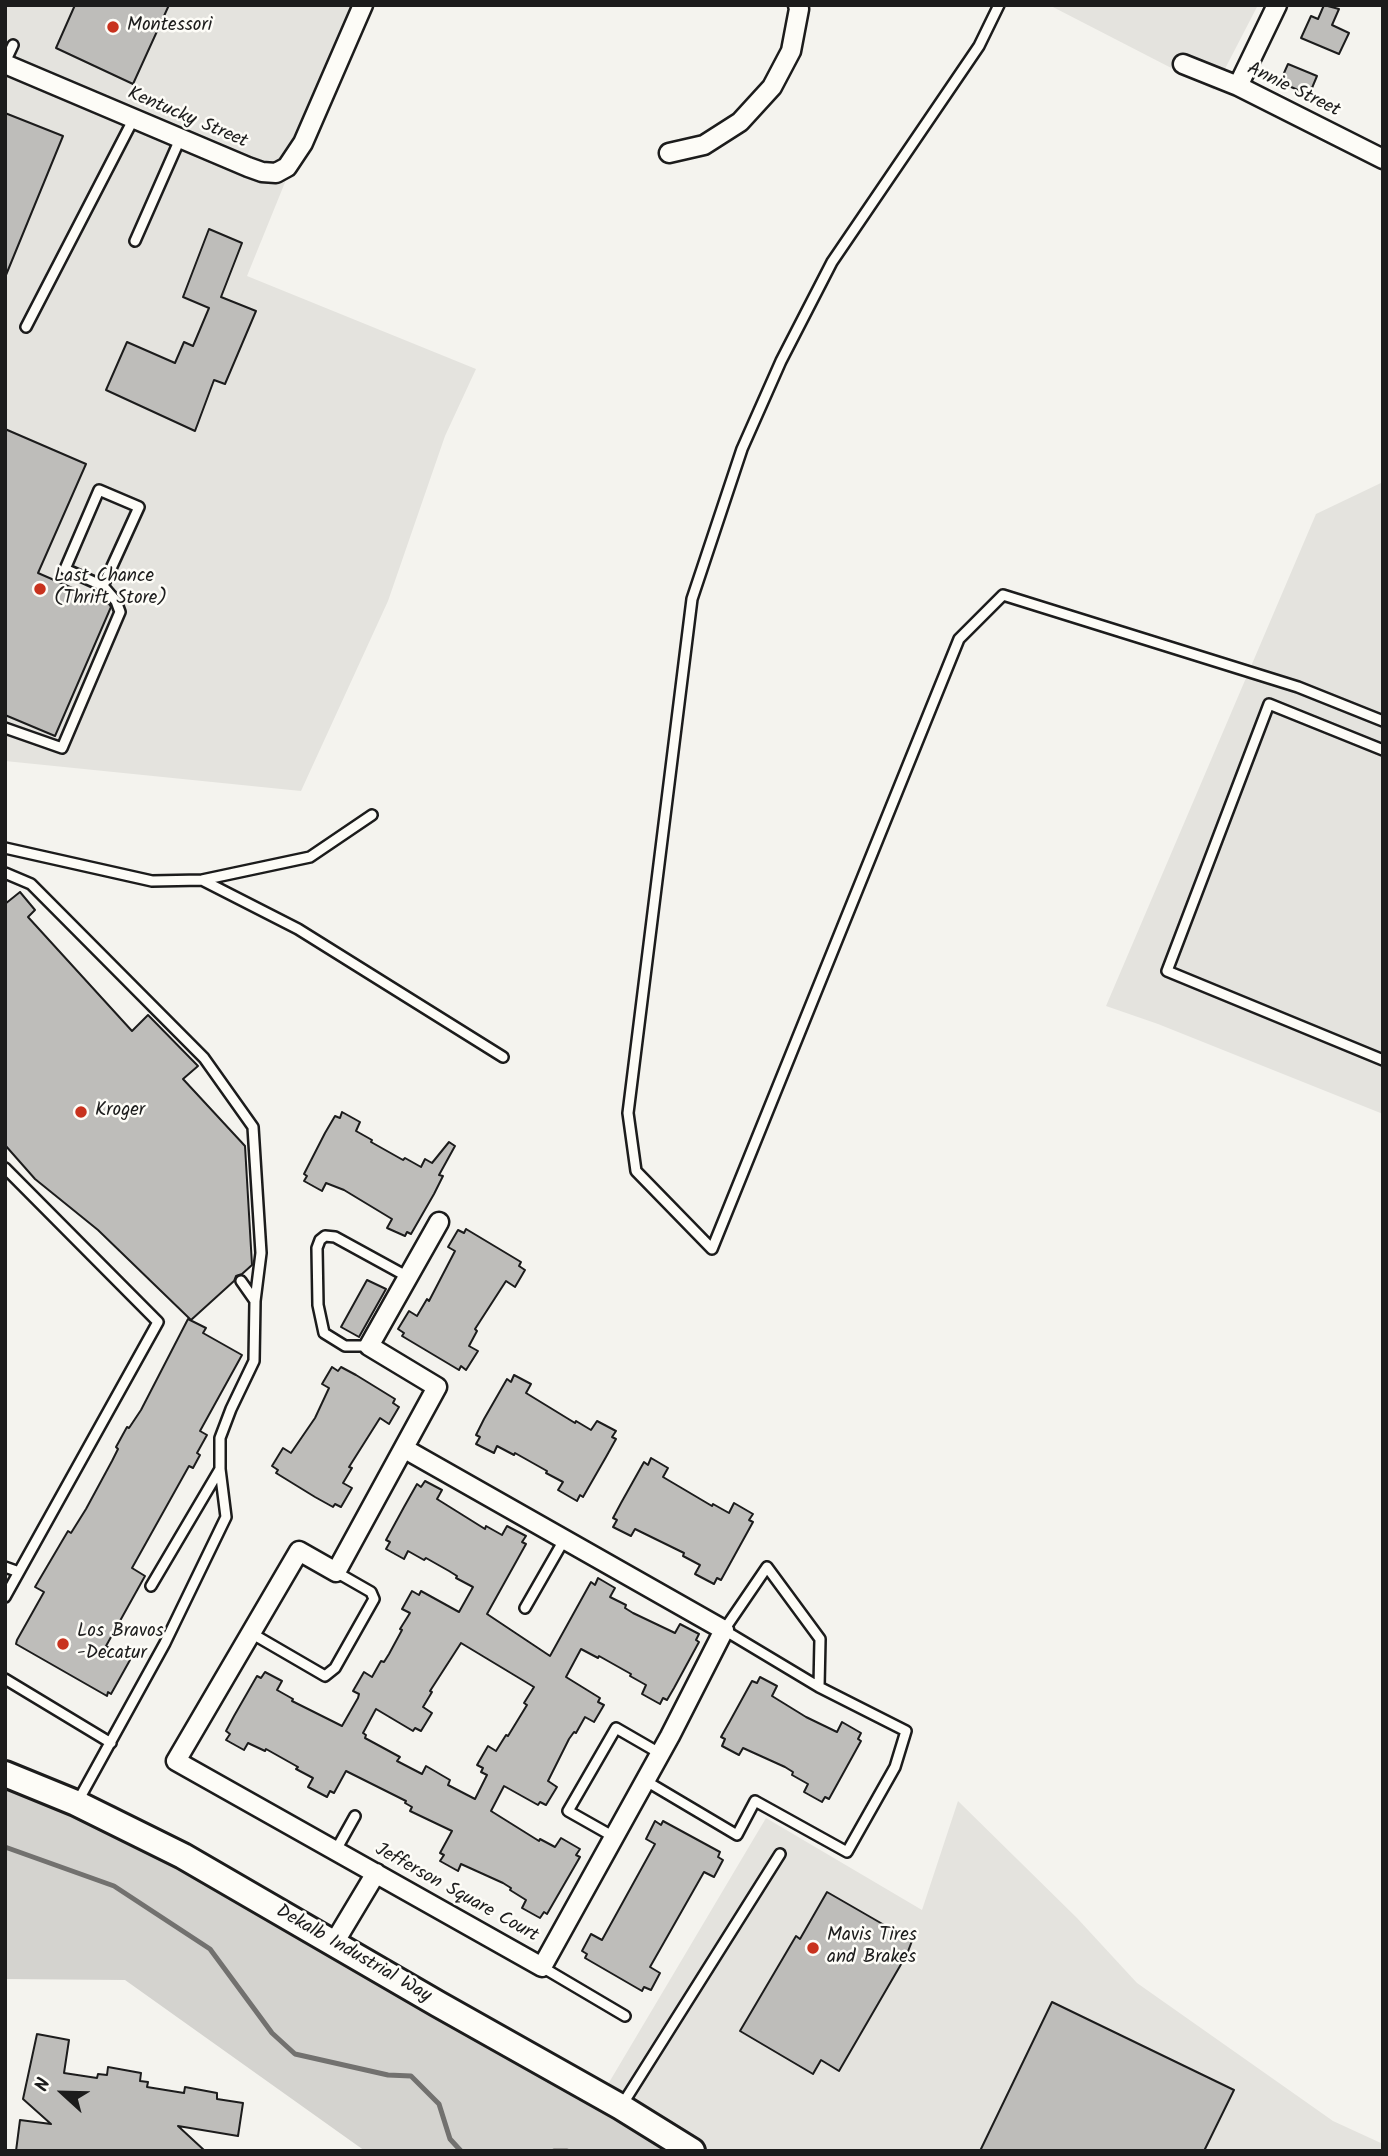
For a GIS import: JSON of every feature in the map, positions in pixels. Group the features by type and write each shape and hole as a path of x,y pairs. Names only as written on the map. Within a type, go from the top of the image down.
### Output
{"main road":[{"name":"Dekalb Industrial Way","path":"5,1774 76,1804 183,1856 621,2107 687,2150"}],"street":[{"name":"Kentucky Street","path":"5,63 248,167 276,173 295,157 363,5"},
{"path":"669,153 704,145 740,122 772,87 791,51 798,5"},
{"path":"1238,86 1277,5"},
{"name":"Annie Street","path":"1183,64 1238,86 1383,159"},
{"path":"336,1572 438,1387 369,1346 439,1222"},
{"path":"405,1449 724,1630"},
{"name":"Jefferson Square Court","path":"336,1572 299,1551 176,1761 542,1967 661,1754 724,1630"},
{"path":"334,1942 376,1873"}],"lane":[{"path":"999,5 979,46 832,262 781,360 742,449 692,599 628,1113 636,1171 712,1249 959,639 1003,595 1298,687 1383,720"},
{"path":"5,63 13,45"},
{"path":"26,327 133,120"},
{"path":"135,241 180,139"},
{"path":"5,728 62,748 120,612 116,601 103,586 65,569 99,490 139,507 103,586"},
{"path":"1383,750 1269,704 1167,971 1383,1060"},
{"path":"5,848 152,881 202,880 310,857 372,815"},
{"path":"5,873 31,884 204,1058 253,1127 261,1253 254,1361 220,1438 219,1469 226,1517 165,1643 76,1804"},
{"path":"202,880 298,929 503,1058"},
{"path":"5,1168 158,1322 5,1597"},
{"path":"369,1346 345,1346 324,1333 318,1305 317,1248 320,1240 325,1236 335,1237 408,1278"},
{"path":"241,1281 256,1300"},
{"path":"151,1586 219,1469"},
{"path":"525,1608 564,1540"},
{"path":"5,1567 19,1572"},
{"path":"646,1781 737,1835 755,1801 847,1852 895,1767 906,1731 819,1687 724,1630 767,1567 820,1639 819,1687"},
{"path":"251,1633 325,1676 335,1668 374,1599 371,1591 336,1572"},
{"path":"5,1679 111,1744"},
{"path":"614,1837 568,1811 616,1728 661,1754"},
{"path":"336,1850 355,1815"},
{"path":"621,2107 780,1854"},
{"path":"542,1967 625,2016"}],"shaded area":[{"path":"5,5 362,5 318,101 247,276 476,369 445,436 388,601 301,791 5,761"},
{"path":"1049,5 1258,5 1214,90"},
{"path":"1383,482 1383,1114 1158,1024 1106,1006 1316,514"},
{"path":"5,1782 115,1805 601,2096 703,2151 365,2151 125,1980 5,1979"},
{"path":"958,1801 1077,1918 1137,1983 1333,2121 1383,2144 1383,2151 703,2151 601,2096 766,1818 922,1910"}],"building":[{"name":"Montessori","path":"75,5 169,5 133,84 56,48"},
{"path":"1324,5 1339,9 1332,25 1349,33 1339,54 1301,38 1311,16 1318,19"},
{"path":"1288,64 1317,76 1309,95 1280,82"},
{"path":"5,113 63,136 6,275 5,275"},
{"path":"209,229 242,243 221,297 256,311 225,384 214,380 195,431 106,390 127,342 175,363 184,342 193,346 209,308 183,297"},
{"name":"Last Chance (Thrift Store)","path":"5,429 86,464 38,573 111,607 55,736 5,715"},
{"path":"20,892 35,910 28,917 132,1031 148,1015 198,1066 183,1079 245,1146 252,1265 236,1276 234,1281 191,1320 98,1230 35,1179 5,1145 5,904"},
{"path":"342,1112 360,1122 356,1131 372,1140 371,1142 421,1167 425,1159 432,1163 449,1142 455,1146 439,1175 443,1176 434,1194 411,1234 407,1232 405,1236 387,1228 392,1219 344,1190 326,1183 322,1191 304,1181 307,1176 304,1174 325,1133 335,1116 340,1118"},
{"path":"466,1229 521,1262 519,1266 525,1270 515,1287 506,1281 475,1329 477,1331 469,1346 478,1351 466,1370 461,1366 459,1370 402,1336 404,1333 398,1329 409,1311 417,1316 427,1299 429,1301 455,1251 448,1247 458,1230 464,1233"},
{"path":"367,1280 386,1289 359,1337 341,1327"},
{"path":"188,1319 206,1328 203,1333 242,1355 200,1431 207,1435 197,1453 200,1455 193,1468 189,1466 132,1568 145,1576 106,1646 130,1660 111,1694 108,1692 107,1696 16,1644 44,1592 35,1587 68,1531 71,1533 86,1509 118,1449 116,1447 141,1410"},
{"path":"332,1367 338,1371 341,1367 356,1375 395,1399 393,1403 399,1407 389,1424 380,1418 349,1467 352,1468 343,1483 352,1488 341,1507 335,1504 333,1507 315,1497 276,1473 278,1470 272,1466 283,1448 291,1453 315,1418 329,1388 322,1384"},
{"path":"514,1375 531,1384 526,1393 575,1423 576,1421 591,1430 597,1421 616,1431 612,1437 616,1439 606,1457 583,1497 580,1495 577,1501 558,1490 563,1482 546,1473 547,1471 497,1446 494,1453 476,1444 480,1437 476,1435 484,1419 507,1379 511,1382"},
{"path":"651,1458 668,1468 663,1477 712,1506 713,1504 729,1513 734,1503 753,1514 749,1520 753,1522 721,1580 717,1578 714,1584 695,1574 700,1565 683,1556 684,1553 635,1529 631,1536 613,1527 617,1520 613,1518 621,1503 644,1462 648,1465"},
{"path":"425,1481 442,1490 437,1499 485,1529 486,1526 502,1535 507,1526 526,1536 522,1542 526,1544 487,1614 550,1656 591,1582 595,1585 598,1578 615,1588 610,1597 626,1605 625,1608 633,1613 675,1633 680,1624 699,1634 696,1640 699,1642 674,1688 667,1700 663,1698 660,1704 642,1694 646,1685 630,1676 631,1674 581,1649 566,1677 600,1698 598,1702 604,1705 594,1722 585,1717 576,1733 569,1739 548,1781 557,1787 546,1805 540,1802 538,1805 504,1786 491,1811 539,1841 540,1839 555,1847 561,1838 580,1849 576,1855 580,1857 547,1914 544,1912 540,1918 522,1908 526,1900 503,1883 461,1864 458,1871 440,1861 444,1855 440,1853 452,1831 410,1811 412,1807 405,1803 406,1801 346,1771 334,1793 330,1791 327,1797 308,1787 313,1778 296,1769 298,1767 266,1749 265,1751 248,1743 244,1750 226,1740 230,1734 226,1731 234,1716 257,1676 261,1678 265,1672 282,1681 277,1690 293,1699 292,1701 342,1726 358,1698 359,1694 353,1691 364,1672 372,1677 402,1630 400,1629 410,1613 402,1609 412,1591 419,1595 421,1591 459,1612 473,1587 426,1558 424,1560 408,1551 404,1559 386,1549 390,1542 386,1540 417,1484 421,1487","holes":["461,1643 534,1687 524,1703 527,1705 508,1736 506,1735 496,1751 488,1746 477,1765 483,1768 481,1772 487,1775 475,1799 448,1785 450,1780 426,1766 422,1774 397,1761 400,1757 365,1738 363,1733 376,1709 413,1731 415,1728 421,1731 432,1713 423,1707 432,1692 430,1691"]},
{"path":"760,1677 777,1686 772,1696 806,1717 837,1732 842,1722 861,1733 858,1739 861,1741 829,1799 825,1797 822,1802 804,1792 808,1784 792,1775 793,1772 785,1767 743,1748 739,1755 722,1746 725,1739 721,1737 752,1681 757,1683"},
{"path":"655,1821 661,1825 663,1821 720,1852 718,1857 723,1860 714,1877 704,1872 650,1967 660,1973 651,1990 644,1987 642,1991 585,1958 587,1954 582,1951 591,1934 602,1940 655,1844 646,1839"},
{"path":"827,1892 912,1941 839,2071 821,2060 813,2074 740,2031 796,1936 800,1939"},
{"path":"1052,2002 1234,2090 1204,2151 980,2151"},
{"path":"37,2034 69,2040 64,2073 97,2078 98,2074 107,2075 108,2067 141,2073 140,2081 148,2082 147,2087 184,2093 185,2087 217,2093 217,2099 243,2103 238,2136 178,2126 205,2151 16,2151 20,2120 51,2124 23,2099"}],"waterway":[{"path":"5,1847 114,1886 210,1949 272,2033 295,2054 388,2075 411,2076 439,2104 450,2139 461,2151"},
{"path":"554,2151 567,2151"}],"place":[{"name":"Montessori","path":"113,27"},
{"name":"Last Chance (Thrift Store)","path":"40,589"},
{"name":"Kroger","path":"81,1112"},
{"name":"Los Bravos -Decatur","path":"63,1644"},
{"name":"Mavis Tires and Brakes","path":"813,1948"}]}
